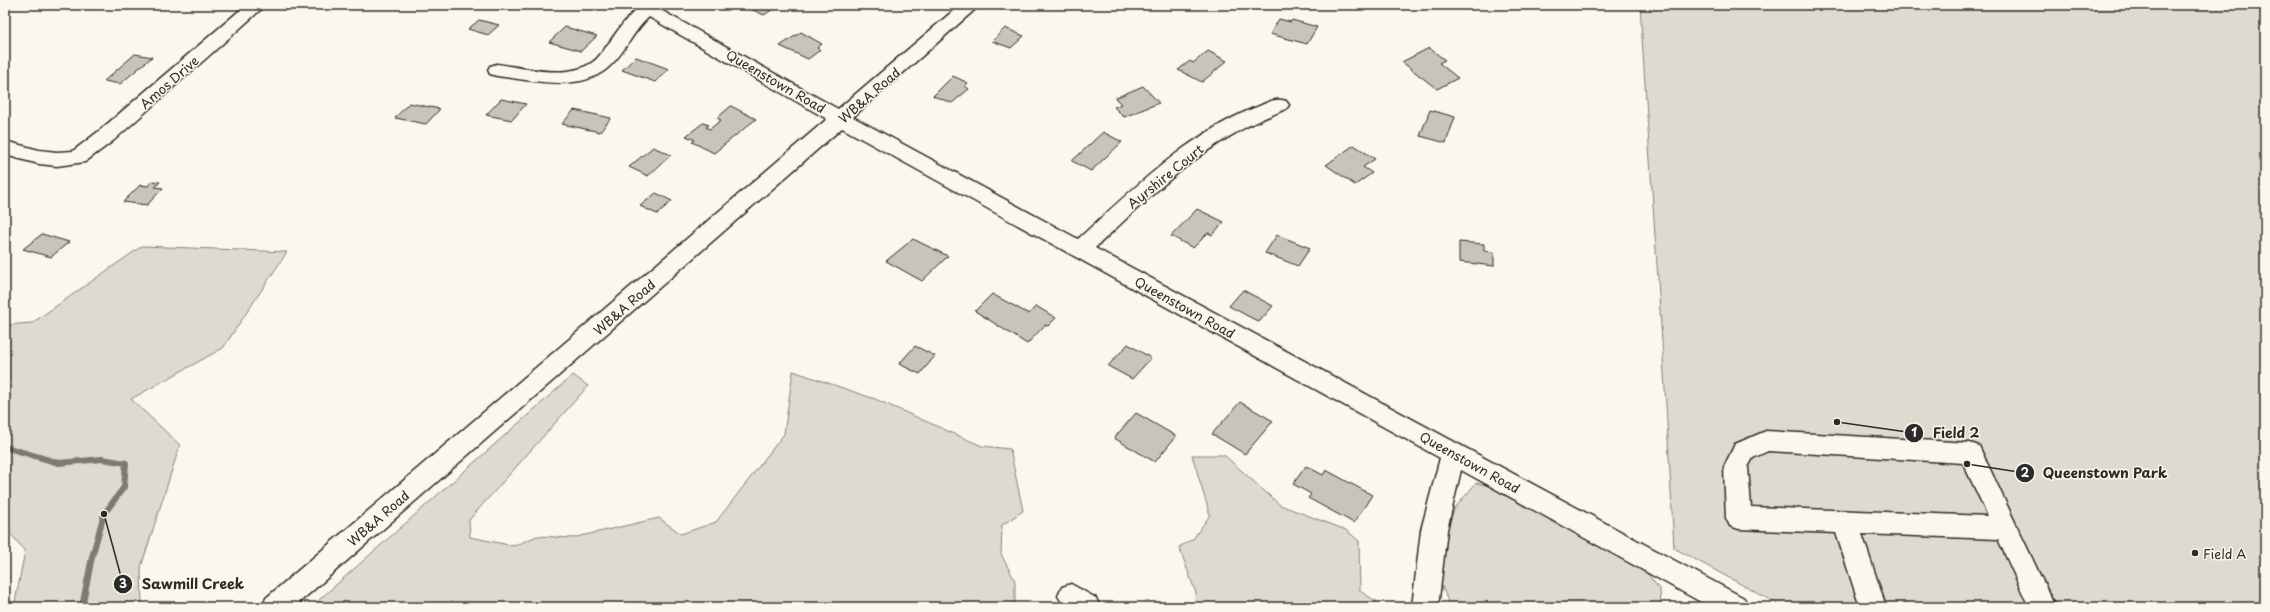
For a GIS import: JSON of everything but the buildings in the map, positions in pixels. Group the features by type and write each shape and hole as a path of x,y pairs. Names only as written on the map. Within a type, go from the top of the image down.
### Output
{"street":[{"name":"Amos Drive","path":"5,148 39,157 57,159 78,157 106,136 257,5"},
{"name":"WB&A Road","path":"275,607 972,5"},
{"name":"Queenstown Road","path":"646,6 841,119 1735,607"},
{"path":"497,70 568,77 586,74 602,64 632,22 646,6"},
{"name":"Ayrshire Court","path":"1080,250 1155,181 1189,153 1225,130 1279,105"},
{"path":"2006,528 1739,518 1736,467 1744,451 1766,441 1970,453 2006,528 2042,607"},
{"path":"1425,607 1434,530 1453,453"},
{"path":"1846,522 1873,607"}],"shaded area":[{"path":"1640,5 2265,5 2265,607 1783,607 1674,548"},
{"path":"142,246 287,252 223,348 131,399 180,445 141,567 142,607 14,607 25,551 5,527 5,325 32,323"},
{"path":"793,371 875,399 982,446 1010,449 1023,511 1002,525 1001,554 1015,581 1015,607 311,607 573,375 588,386 469,520 470,537 514,546 537,536 572,538 659,518 681,534 716,522 784,434"},
{"path":"1192,455 1224,455 1280,505 1346,530 1359,541 1360,591 1385,607 1194,607 1196,593 1179,547 1193,539 1210,515"},
{"path":"1476,483 1506,489 1643,568 1660,590 1661,607 1450,607 1437,573 1442,539 1455,508"}],"waterway":[{"path":"5,447 59,463 102,459 126,463 124,487 104,514 92,557 82,607"}],"place":[{"name":"Field 2","path":"1837,422"},
{"name":"Queenstown Park","path":"1967,464"},
{"name":"Sawmill Creek","path":"104,514"},
{"name":"Field A","path":"2195,553"}]}
